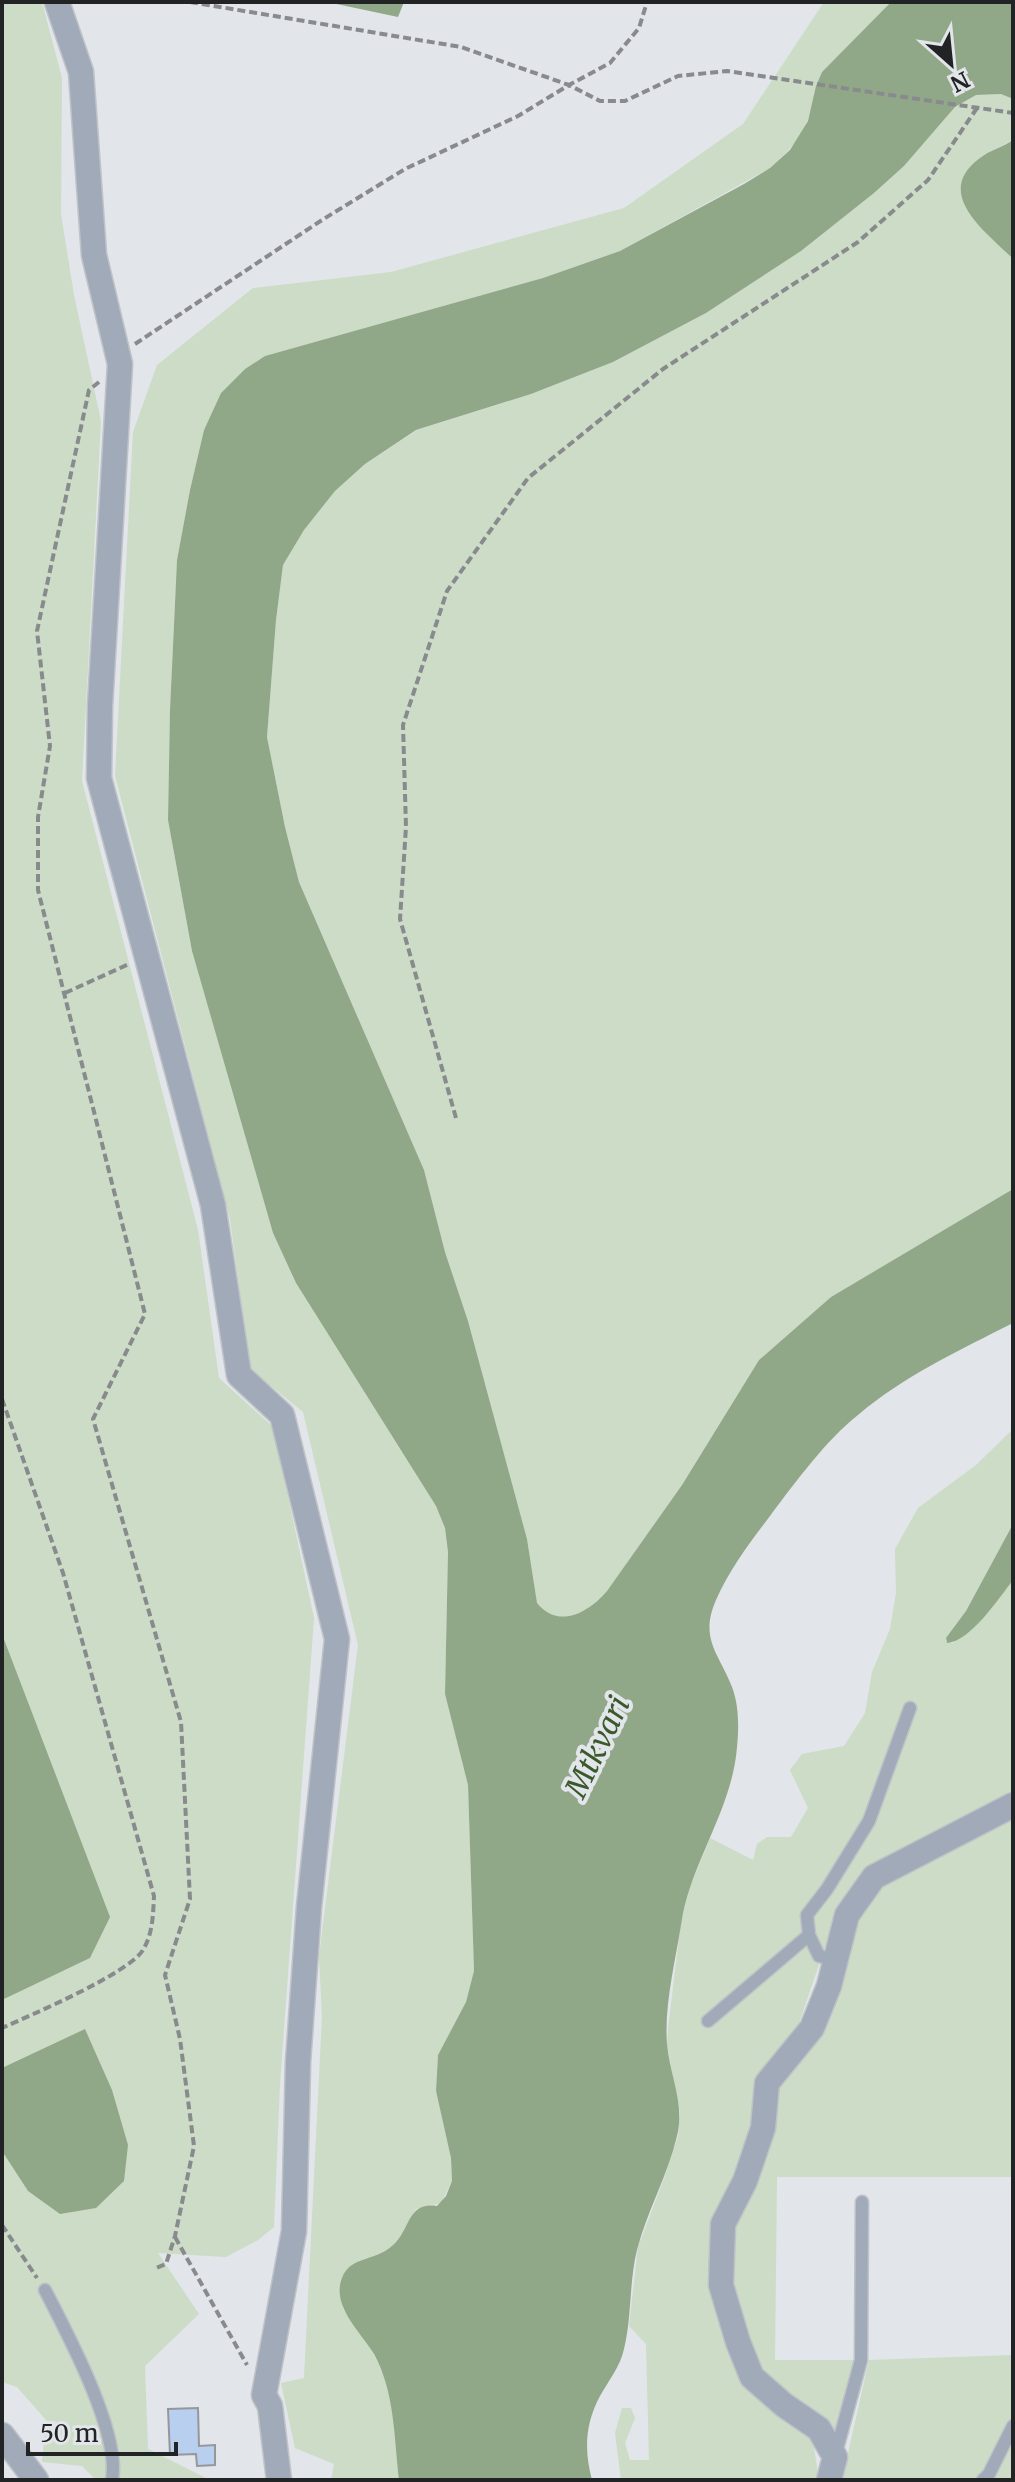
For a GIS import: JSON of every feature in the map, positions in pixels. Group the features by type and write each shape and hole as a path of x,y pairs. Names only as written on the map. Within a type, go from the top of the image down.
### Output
{"street":[{"path":"57,2 81,72 94,255 120,364 100,706 99,778 213,1205 239,1375 282,1415 337,1639 309,1907 298,2062 294,2231 264,2395 270,2406 279,2480"},
{"path":"832,2468 819,2429 784,2405 752,2377 721,2285 723,2224 745,2181 763,2128 767,2083 812,2028 829,1986 847,1915 874,1877 1013,1805"},
{"path":"2,2435 36,2480"}],"lane":[{"path":"836,1960 819,1956 809,1935 807,1915 869,1821 910,1708"},
{"path":"708,2021 809,1935"},
{"path":"832,2468 861,2360 862,2202"},
{"path":"45,2290 87,2373 110,2445 114,2470 112,2480"},
{"path":"983,2480 1013,2426"}],"path":[{"path":"190,2 461,47 569,85 600,101 625,101 678,76 727,71 1013,113"},
{"path":"156,2268 166,2264 175,2236 194,2146 180,2039 165,1975 190,1899 181,1722 93,1419 145,1314 38,890 38,817 50,746 37,631 89,390 120,364 139,340 322,220 405,169 518,116 610,63 639,28 647,2"},
{"path":"456,1118 400,919 406,827 403,725 447,591 528,478 663,369 858,242 928,180 977,108"},
{"path":"65,993 146,957"},
{"path":"2,1399 63,1573 154,1896 151,1930 142,1952 129,1963 60,2002 2,2028"},
{"path":"2,2225 45,2290"},
{"path":"175,2236 264,2395"}],"shaded area":[{"path":"2,2 42,2 62,78 61,214 74,295 101,421 82,781 198,1230 219,1378 273,1427 314,1618 280,2084 274,2227 258,2240 226,2257 158,2253 199,2314 145,2366 148,2449 210,2480 96,2480 82,2466 42,2462 46,2420 17,2387 2,2382 2,2151 28,2191 25,2059 2,2068 2,2000 90,1958 109,1917 2,1634"},
{"path":"824,2 891,2 822,72 804,129 770,168 620,251 543,278 265,356 245,369 221,393 204,430 190,490 177,560 168,820 192,951 273,1233 296,1283 436,1506 445,1528 448,1552 445,1694 468,1785 474,1972 466,2002 438,2055 436,2091 451,2158 452,2181 441,2203 416,2209 400,2237 388,2250 358,2261 343,2308 383,2373 393,2412 399,2480 331,2480 334,2464 295,2448 281,2383 304,2378 322,2017 319,1956 358,1645 303,1412 250,1369 230,1219 115,776 133,432 157,365 253,288 391,272 624,208 743,124"},
{"path":"1001,94 1013,99 1013,140 982,156 999,245 1013,259 1013,1189 831,1297 759,1360 682,1485 607,1591 583,1611 564,1617 555,1616 537,1604 527,1539 424,1170 299,882 267,737 283,565 304,530 335,491 365,464 417,430 531,394 613,362 706,313 801,251 874,193 904,166 955,107 976,95"},
{"path":"1013,1429 1013,1524 966,1611 945,1641 952,1643 970,1631 1013,1580 1013,2177 777,2177 775,2360 857,2360 834,2441 805,2405 755,2373 733,2299 733,2237 769,2135 776,2078 831,2010 853,1922 882,1880 928,1856 925,1851 874,1877 870,1873 838,1909 796,2032 763,2078 751,2139 713,2222 711,2284 729,2352 742,2382 812,2434 819,2480 621,2480 615,2433 622,2408 631,2408 635,2418 625,2443 630,2460 649,2460 646,2344 629,2326 638,2247 678,2136 680,2114 667,2045 681,1921 690,1887 710,1838 753,1860 757,1844 767,1837 791,1837 808,1808 790,1770 802,1754 844,1746 865,1713 872,1672 890,1629 896,1593 895,1549 918,1508 976,1465"},
{"path":"1013,2355 1013,2480 842,2480 869,2360"}],"water":[{"path":"327,2 404,2 398,17"},
{"name":"Mtkvari","path":"891,2 1013,2 1013,99 1001,94 976,95 955,107 904,166 874,193 801,251 706,313 613,362 531,394 416,430 365,464 335,491 304,530 283,565 267,737 285,827 299,882 424,1170 527,1539 537,1603 546,1611 564,1617 574,1615 592,1606 607,1591 682,1485 759,1360 831,1297 1013,1189 1013,1323 913,1376 846,1425 811,1462 748,1546 727,1578 711,1614 710,1636 736,1701 738,1724 734,1770 693,1880 681,1925 666,2030 679,2124 668,2165 637,2250 622,2356 595,2406 589,2427 587,2448 592,2480 399,2480 386,2384 374,2354 344,2309 340,2288 346,2270 389,2249 416,2211 437,2206 446,2196 452,2181 451,2158 436,2091 438,2055 466,2002 474,1971 468,1785 445,1694 448,1552 445,1528 436,1506 296,1283 273,1233 192,951 168,820 177,560 190,490 204,430 221,393 245,369 265,356 543,278 620,251 744,184 770,168 790,150 808,121 822,72"},
{"path":"1013,140 1013,259 969,212 962,199 961,185 966,172 980,158"},
{"path":"1013,1524 1013,1580 974,1627 956,1641 947,1643 946,1638 966,1611"},
{"path":"2,1634 110,1917 90,1958 2,2000"},
{"path":"85,2029 112,2090 128,2145 124,2181 96,2208 60,2214 28,2191 2,2151 2,2068"}],"building":[{"path":"198,2408 199,2446 215,2445 215,2465 197,2466 196,2454 170,2455 168,2409"}]}
